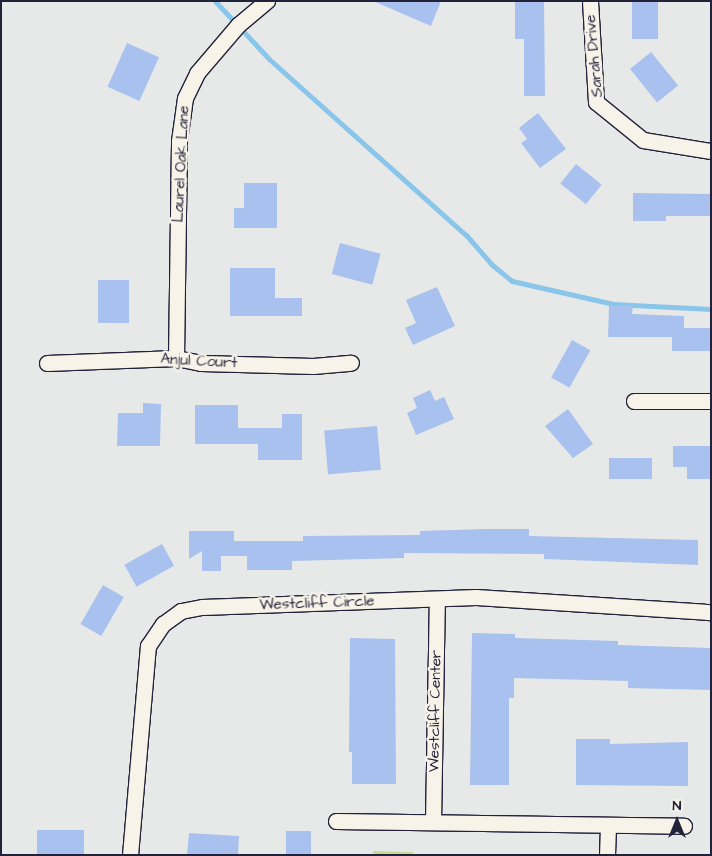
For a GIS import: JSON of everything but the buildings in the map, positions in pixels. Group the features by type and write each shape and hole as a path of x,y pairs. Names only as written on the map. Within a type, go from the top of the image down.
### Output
{"street":[{"name":"Laurel Oak Lane","path":"176,358 179,141 184,98 197,73 238,25 267,1"},
{"name":"Sarah Drive","path":"590,1 596,102 643,140 711,151"},
{"name":"Anjul Court","path":"47,363 176,358 201,363 313,366 351,363"},
{"path":"634,401 711,401"},
{"name":"Westcliff Circle","path":"130,855 144,673 148,646 163,624 181,612 202,607 437,600 476,597 711,612"},
{"name":"Westcliff Center","path":"433,822 437,600"},
{"path":"336,821 684,826"},
{"path":"607,855 608,824"}],"green space":[{"path":"373,851 413,852 413,855 373,855"}],"waterway":[{"path":"215,1 269,59 467,236 491,264 512,281 613,304 711,309"}]}
